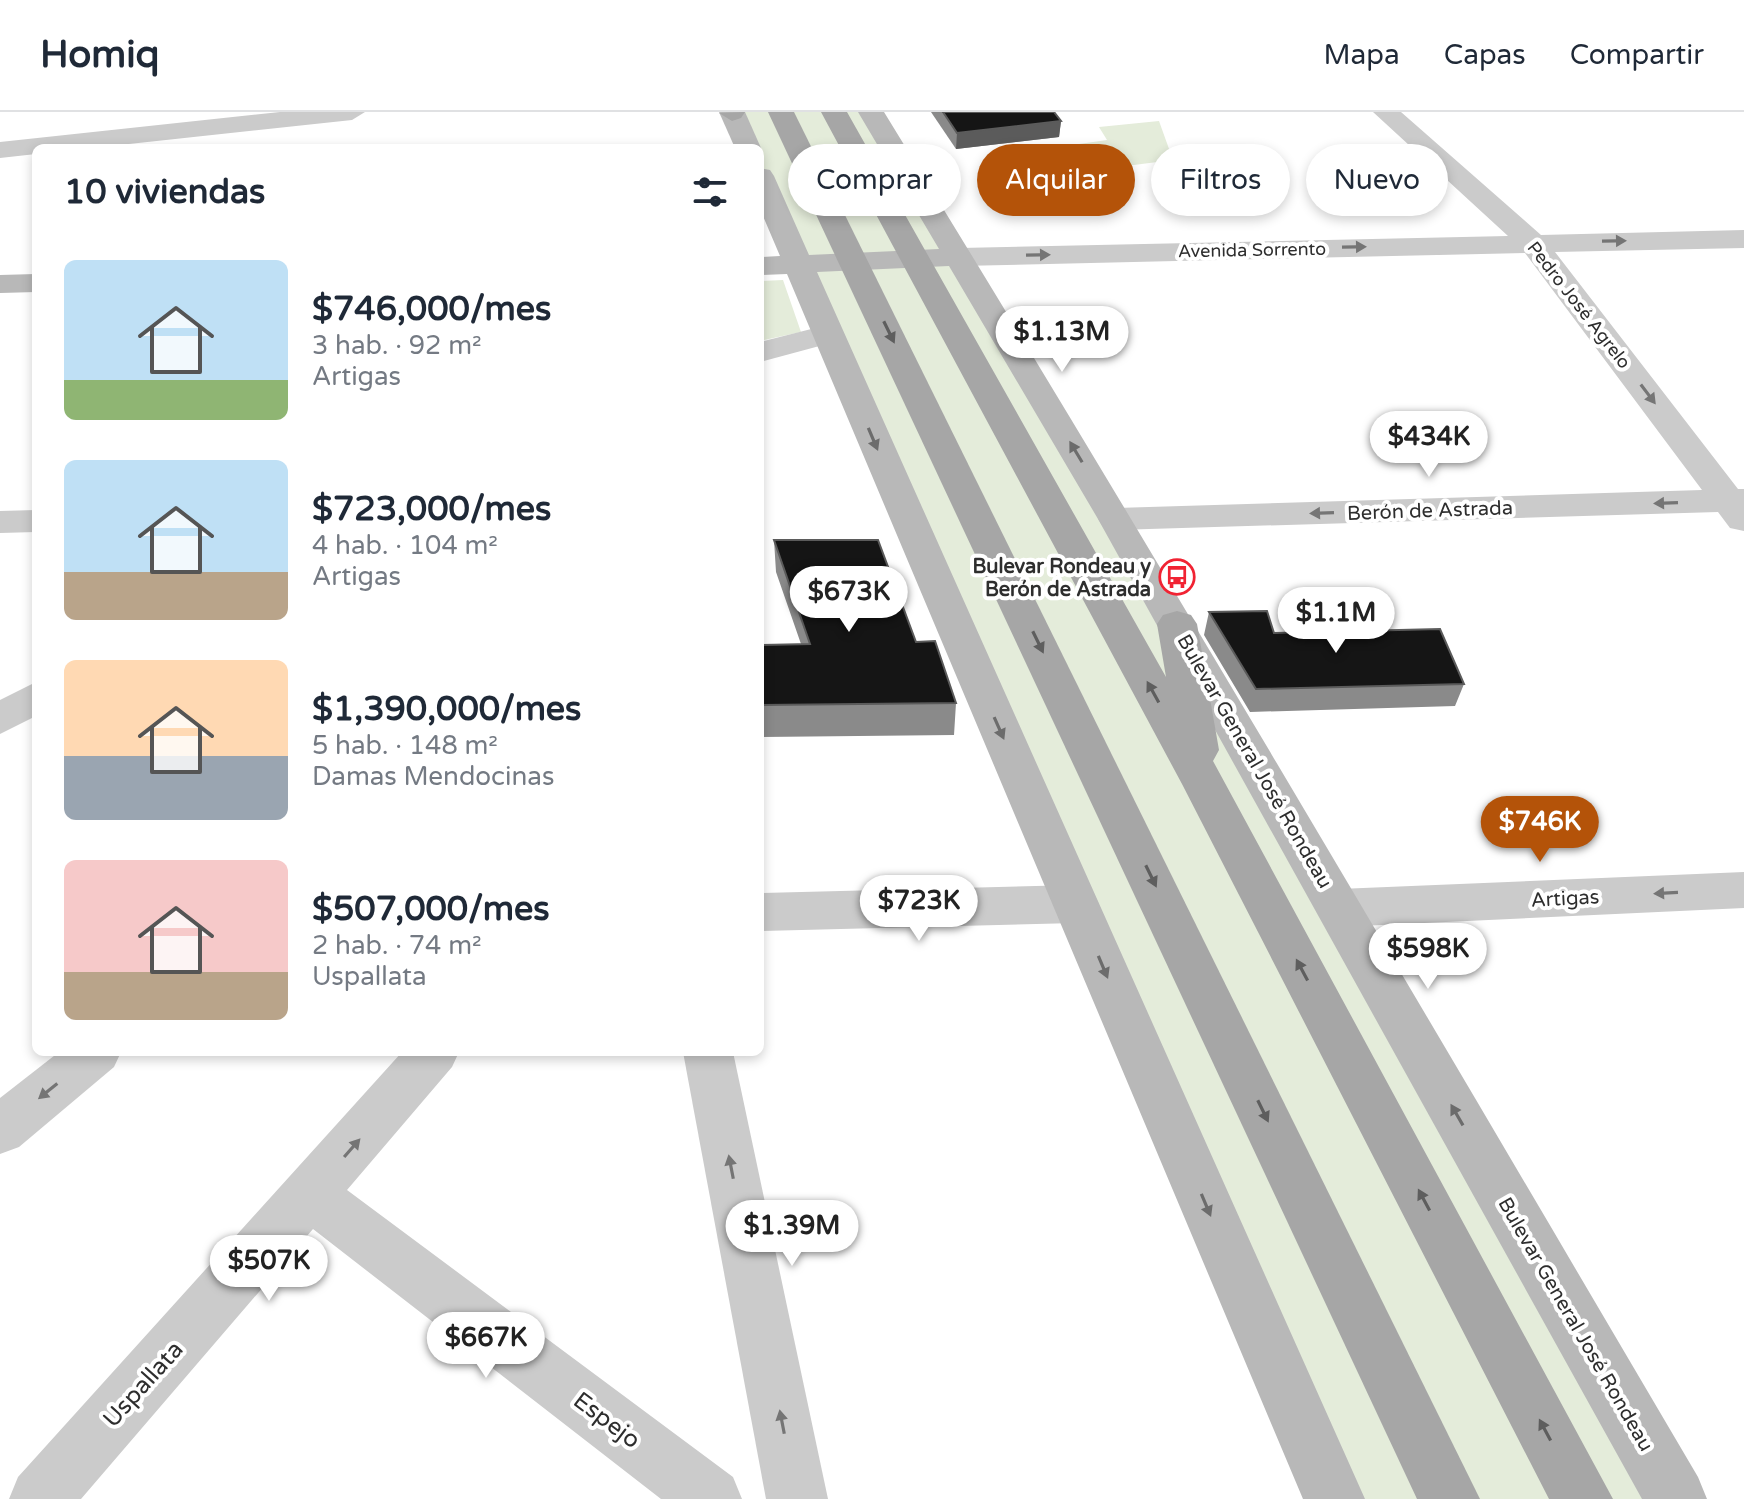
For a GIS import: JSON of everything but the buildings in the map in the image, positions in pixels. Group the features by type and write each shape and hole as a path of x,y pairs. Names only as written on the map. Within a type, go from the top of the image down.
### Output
{"main road":[{"path":"732,112 746,144"},
{"path":"781,112 1449,1499"},
{"path":"834,112 1204,784 1582,1499"},
{"name":"Bulevar General José Rondeau","path":"871,112 1177,624 1676,1499"},
{"path":"764,195 779,265 827,334 1334,1499"},
{"name":"Avenida Sorrento","path":"779,265 960,257"},
{"path":"0,284 32,283"},
{"path":"1177,624 1204,784"}],"street":[{"path":"62,144 352,112"},
{"name":"Pedro José Agrelo","path":"1386,112 1533,243 1739,508"},
{"path":"0,150 32,147"},
{"name":"Avenida Sorrento","path":"960,257 1744,239"},
{"path":"764,351 800,344 827,334"},
{"name":"Berón de Astrada","path":"1116,519 1739,508"},
{"path":"0,522 32,521"},
{"path":"0,719 32,699"},
{"name":"Artigas","path":"1339,908 1744,890"},
{"path":"764,912 1076,904"},
{"path":"0,1130 91,1056"},
{"name":"Uspallata","path":"40,1499 431,1056"},
{"path":"709,1056 797,1499"},
{"name":"Espejo","path":"311,1195 711,1499"}],"green space":[{"path":"732,112 871,112 890,144 788,144 788,216 931,216 1676,1499 1334,1499 764,185 764,144 757,144"},
{"path":"1159,121 1167,144 1151,144 1151,163 1135,165 1135,144 1079,144 1107,140 1099,127"},
{"path":"783,280 801,332 764,340 764,281"}],"place":[{"name":"Bulevar Rondeau y Berón de Astrada","path":"1177,577"}]}
